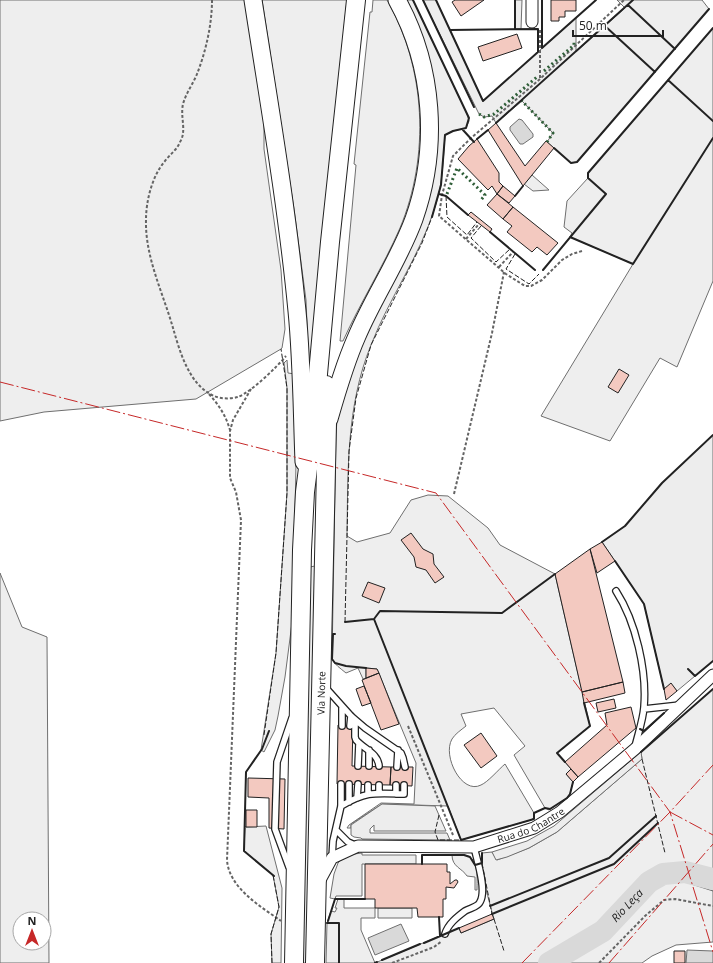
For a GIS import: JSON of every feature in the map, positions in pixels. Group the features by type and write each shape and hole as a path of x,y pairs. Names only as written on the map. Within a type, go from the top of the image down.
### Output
{"highway":[{"path":"294,963 305,492 313,429 327,273 356,0"},
{"name":"Via Norte","path":"315,963 327,423 326,381 331,313 363,0"}],"main road":[{"path":"253,0 287,223 299,341 305,492"},
{"path":"327,423 346,362 357,336 400,250 413,220 422,193 428,165 430,120 426,82 413,34 397,0"}],"street":[{"path":"532,0 532,22"},
{"name":"Rua do Chantre","path":"332,858 358,846 474,847 534,828 560,812 635,749 713,676"},
{"path":"317,886 332,858"}],"lane":[{"path":"616,591 625,605 631,619 636,636 643,676 644,709 635,749"},
{"path":"321,682 342,708 353,718 398,750 403,758 405,767"},
{"path":"644,709 681,705"},
{"path":"342,708 342,726"},
{"path":"350,726 353,718"},
{"path":"353,718 355,736 359,743 376,757 379,766"},
{"path":"358,766 359,743"},
{"path":"369,750 369,766"},
{"path":"397,767 398,750"},
{"path":"332,858 333,840 341,806 341,784"},
{"path":"349,784 349,802"},
{"path":"358,784 358,798"},
{"path":"368,785 368,794"},
{"path":"379,785 379,793"},
{"path":"396,785 396,794"},
{"path":"341,806 368,794 404,794 404,785"},
{"path":"336,830 348,842 358,846"},
{"path":"445,934 448,926 455,918 477,906 481,901 481,876 474,847"}],"path":[{"path":"212,0 206,45 197,73 183,104 183,135 175,150 165,160 158,171 147,204 146,221 151,259 180,352 187,367 196,380 218,404 226,419 230,431 230,478 236,492 241,520 227,867 231,876 245,893 294,932"},
{"path":"582,251 572,254 562,260 542,280 531,286 525,286 499,268 439,216 442,195 453,156 471,138 540,79 624,0"},
{"path":"532,22 540,26 540,79"},
{"path":"466,239 479,224"},
{"path":"499,268 513,252"},
{"path":"454,494 486,362 504,272"},
{"path":"208,393 221,398 230,398 238,396 251,389 283,360 299,341"},
{"path":"230,431 234,420 251,389"},
{"path":"408,726 458,847"},
{"path":"599,963 645,916 664,900 675,899 713,906"},
{"path":"392,963 434,947 443,939 445,934"}],"shaded area":[{"path":"0,0 245,0 264,123 264,149 281,270 285,329 281,349 196,399 44,412 0,421"},
{"path":"262,0 347,0 309,372 306,300 294,209"},
{"path":"373,0 387,0 400,26 410,54 416,83 419,112 419,142 416,172 410,200 400,228 343,341 340,341 356,165 354,164 370,12 372,12"},
{"path":"403,0 413,0 469,121 466,128 453,131 445,135 440,190 429,225 413,260 386,310 363,368 357,392 350,439 348,464 347,536 357,542 390,533 411,500 428,495 448,496 488,528 500,545 555,574 590,726 557,753 571,769 566,774 573,782 570,794 567,798 549,810 545,808 514,755 525,746 494,708 461,714 466,726 453,737 450,746 452,764 456,772 467,784 474,787 481,785 490,779 505,764 534,813 534,818 461,840 448,806 382,804 351,824 351,828 347,828 349,825 381,803 414,804 416,763 377,669 366,668 366,678 363,679 358,668 346,673 336,665 332,659 337,420 346,381 433,161"},
{"path":"423,0 436,0 483,101 576,18 576,52 625,8 617,0 702,0 709,9 577,162 571,163 547,142 553,133 522,101 496,123 492,116 484,117 479,114"},
{"path":"515,0 522,0 521,29 515,29"},
{"path":"713,28 713,281 677,367 660,358 610,441 541,416 633,264 570,237 572,233 564,227 567,201 588,178 588,173"},
{"path":"519,119 522,120 533,134 533,137 523,144 520,144 510,130 510,127"},
{"path":"532,175 549,190 533,191 524,184"},
{"path":"287,360 288,373 295,374 297,412 293,615 278,716 275,730 264,752 261,750 276,653 287,493 287,388 284,363"},
{"path":"713,435 713,661 677,691 671,684 664,689 644,604 602,542 625,526 662,483"},
{"path":"315,566 307,963 302,963 310,567"},
{"path":"0,573 22,627 47,637 49,911 12,911 12,951 49,951 49,963 0,963"},
{"path":"713,689 713,942 676,945 652,956 642,963 375,963 459,928 461,933 494,919 483,876 481,859 482,853 492,852 497,860 529,848 557,832 642,759 641,752"},
{"path":"641,752 642,759 557,832 529,848 496,860 492,852 527,841 554,826"},
{"path":"382,804 435,806 446,831 374,831 374,825 370,829 370,833 447,833 450,840 362,839 351,835 351,825"},
{"path":"245,826 266,826 282,888 281,963 272,963 271,934 279,907 273,875 244,851"},
{"path":"362,853 362,855 416,855 416,864 362,864 362,896 336,896 335,899 330,898 334,874 338,863 354,854"},
{"path":"452,855 465,855 472,858 477,871 477,890 475,890 475,877 467,876 455,865"},
{"path":"667,865 713,871 713,891 679,880 668,879 651,893 646,877"},
{"path":"338,899 344,899 344,908 375,908 375,918 361,918 361,930 375,963 326,963 327,923 331,911 335,912 337,908 335,908"},
{"path":"378,908 412,908 412,918 378,918"},
{"path":"401,924 409,941 375,955 368,938"},
{"path":"687,950 713,951 713,963 686,963"}],"building":[{"path":"455,0 484,0 461,16 452,2"},
{"path":"551,0 576,0 576,11 565,11 565,17 559,17 559,21 551,21"},
{"path":"517,34 522,48 483,61 478,47"},
{"path":"496,123 525,166 546,141 554,148 523,186 488,130"},
{"path":"477,139 499,173 499,182 503,186 497,194 492,186 488,190 458,159"},
{"path":"503,186 515,196 509,203 497,194"},
{"path":"497,194 513,207 503,219 487,205"},
{"path":"513,207 558,243 547,255 537,247 532,252 507,232 512,226 503,219"},
{"path":"471,212 492,229 490,232 468,215"},
{"path":"619,369 629,375 618,393 608,387"},
{"path":"411,533 423,549 433,554 434,564 444,577 435,583 426,570 416,567 414,557 401,540"},
{"path":"602,542 615,561 597,573 590,549"},
{"path":"590,549 623,682 582,692 555,574"},
{"path":"368,582 385,588 379,603 362,596"},
{"path":"366,668 377,669 379,673 366,678"},
{"path":"379,673 399,724 381,730 362,680"},
{"path":"623,682 625,693 584,703 582,692"},
{"path":"671,683 677,691 666,700 664,689"},
{"path":"364,686 371,703 362,706 356,689"},
{"path":"614,699 616,708 598,712 596,703"},
{"path":"631,707 636,728 578,777 565,762 607,725 605,713"},
{"path":"338,725 353,726 352,766 391,767 390,785 337,784"},
{"path":"481,733 497,756 481,768 464,745"},
{"path":"391,767 413,767 412,786 390,785"},
{"path":"571,769 578,777 573,782 566,774"},
{"path":"248,778 285,779 284,829 269,828 269,798 248,797"},
{"path":"246,810 257,810 257,827 246,827"},
{"path":"365,864 447,864 447,872 450,872 450,884 455,880 458,882 454,888 446,887 446,899 443,899 443,917 418,917 417,908 375,908 375,899 365,899"},
{"path":"492,914 494,919 461,933 459,928"},
{"path":"674,951 685,951 685,963 674,963"}],"waterway":[{"name":"Rio Leça","path":"549,963 603,931 649,882 663,874 685,872 713,879"}],"hedge":[{"path":"544,71 574,45 574,40"},
{"path":"479,114 484,117 494,114 537,77"},
{"path":"521,100 553,133 547,142"},
{"path":"447,194 457,168 485,195 481,200"}],"fence":[{"path":"446,196 447,217 467,235 477,222"},
{"path":"345,622 349,451 356,398 371,345 422,243 432,217"},
{"path":"481,226 471,238 496,262 510,249"},
{"path":"515,254 506,269 529,284 539,274"},
{"path":"264,735 276,653 287,493 287,388 281,349"},
{"path":"642,759 665,853"},
{"path":"439,815 435,832 438,840 461,840"},
{"path":"482,863 492,914"},
{"path":"272,963 271,934 279,907 273,875"},
{"path":"494,919 504,951"}],"wall":[{"path":"413,0 469,118 466,128 453,131 445,135 441,185 432,217"},
{"path":"423,0 474,107"},
{"path":"436,0 483,101 538,52 538,29 450,30"},
{"path":"515,0 515,29"},
{"path":"542,0 542,48 596,0"},
{"path":"496,123 633,0"},
{"path":"628,5 675,49"},
{"path":"554,148 571,163 577,162 709,9"},
{"path":"605,26 655,72"},
{"path":"543,270 606,194 588,178 588,173 713,28"},
{"path":"668,80 713,121"},
{"path":"463,130 474,142"},
{"path":"477,139 488,130"},
{"path":"570,237 633,264 713,138"},
{"path":"515,196 523,186"},
{"path":"439,194 446,196 468,215"},
{"path":"490,232 535,270"},
{"path":"602,542 625,526 662,483 713,435"},
{"path":"615,561 644,604 664,689"},
{"path":"374,619 380,611 502,613 555,574"},
{"path":"345,622 374,619 461,840 534,819 534,813 545,808 550,809 567,798 570,794 573,782"},
{"path":"335,634 333,634 332,659 335,663 346,666 366,668"},
{"path":"688,669 695,676 713,661"},
{"path":"641,752 713,689"},
{"path":"565,762 557,753 590,726 584,703"},
{"path":"640,729 644,731 664,713"},
{"path":"269,731 262,749 246,772 244,851 274,876"},
{"path":"490,906 609,858 656,816"},
{"path":"492,914 614,864 658,823"},
{"path":"422,864 422,855 464,855 470,857 475,865 482,863 482,853"},
{"path":"328,921 335,899 365,899"},
{"path":"439,917 440,936"},
{"path":"327,923 339,923 339,963"},
{"path":"424,943 459,928"},
{"path":"382,960 420,944"}],"power":[{"path":"0,382 436,493 670,812 713,952"},
{"path":"522,963 670,812 713,765"},
{"path":"670,812 713,835"},
{"path":"609,963 713,844"}]}
